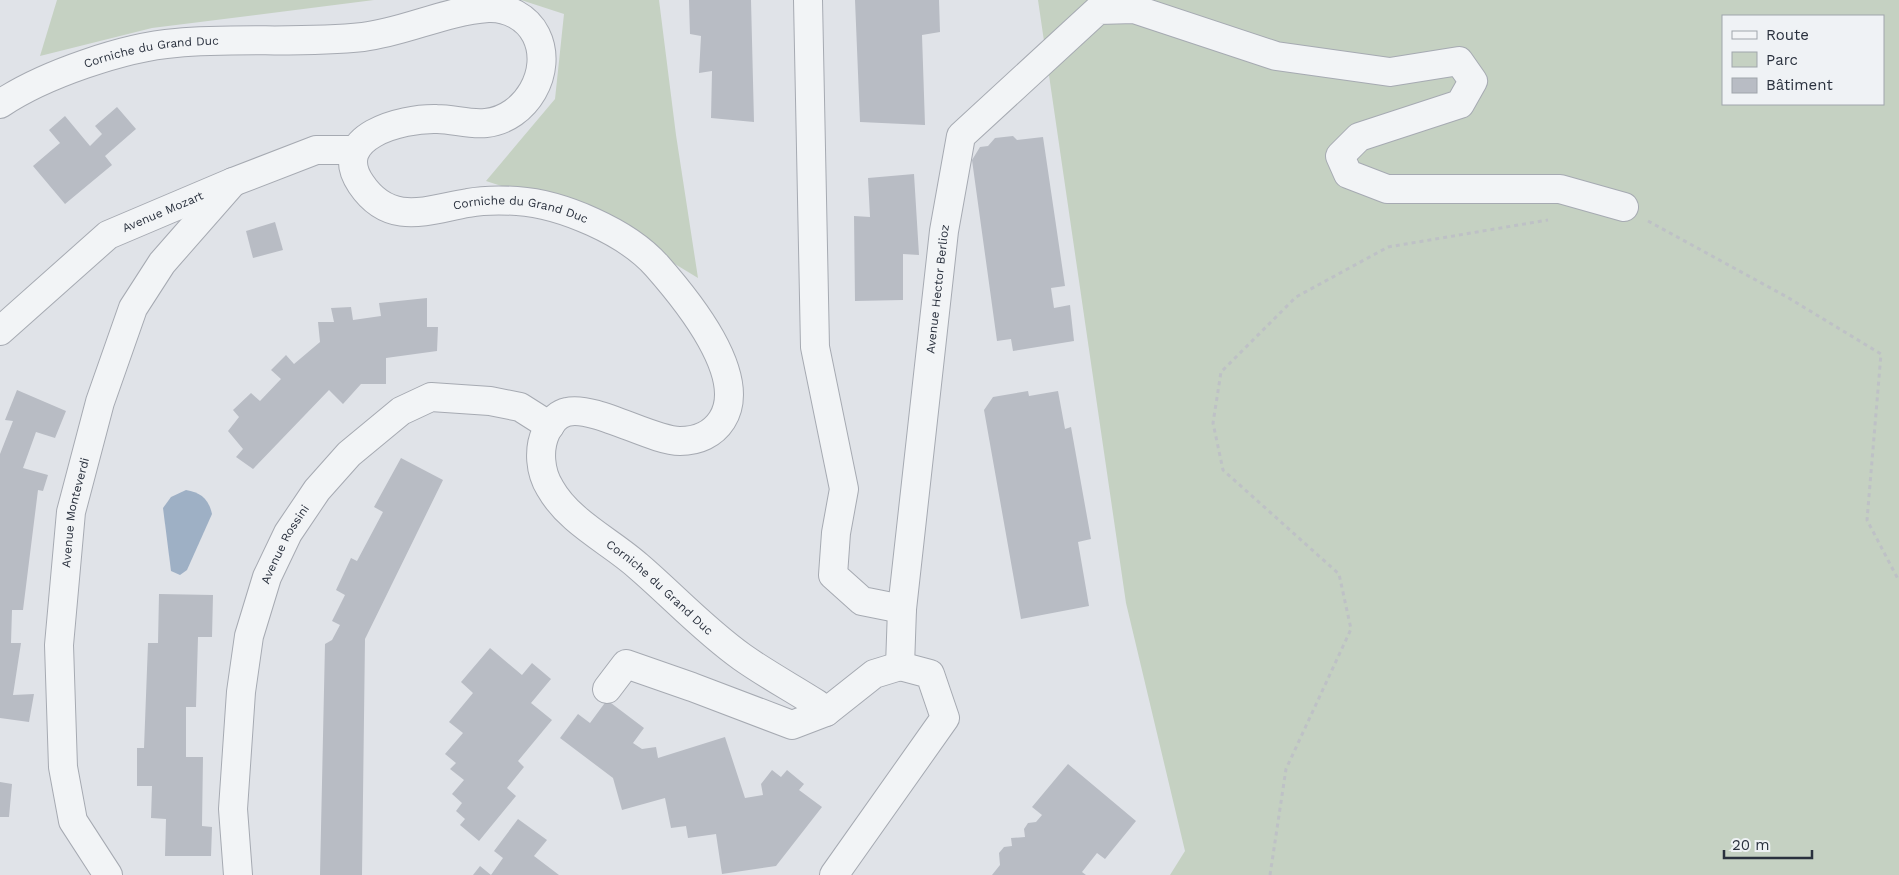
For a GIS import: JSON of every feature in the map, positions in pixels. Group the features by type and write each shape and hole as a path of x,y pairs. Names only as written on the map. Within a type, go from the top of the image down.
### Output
{"street":[{"path":"808,0 815,347 844,489 836,533 833,575 862,601 902,609"},
{"name":"Corniche du Grand Duc","path":"0,104 17,92 93,61 169,43 316,42 371,36 491,7 513,12 526,20 538,37 542,56 541,75 533,94 514,112 488,124 438,119 414,120 367,138 353,150 352,161 358,180 376,202 406,213 424,213 472,202 520,201 568,211 616,235 650,257 687,300 720,356 730,386 728,410 717,429 706,436 678,441 590,414 567,411 554,419 542,438 541,464 547,484 562,506 638,566 672,599 740,655 817,704 826,712"},
{"name":"Avenue Hector Berlioz","path":"900,666 902,609 944,231 961,136 1098,10 1134,9 1276,56 1390,72 1459,61 1473,81 1460,104 1359,137 1340,156 1348,174 1387,189 1560,189 1624,207"},
{"name":"Avenue Mozart","path":"0,331 108,234 232,182 316,150 353,150"},
{"name":"Avenue Monteverdi","path":"108,875 72,821 63,767 59,645 71,512 100,402 133,308 162,263 232,182"},
{"name":"Avenue Rossini","path":"238,875 233,809 241,692 249,636 267,577 288,533 317,490 349,454 401,411 430,396 490,401 520,407 550,426"},
{"path":"607,689 626,664 792,725 826,712 874,674 900,666 930,674 945,718 834,875"}],"path":[{"path":"1624,207 1787,297 1881,354 1867,520 1899,580"},
{"path":"1270,875 1286,770 1351,630 1339,574 1222,470 1213,423 1221,372 1296,297 1388,246 1555,219"}],"green space":[{"path":"57,0 374,0 152,28 40,56"},
{"path":"521,0 659,0 676,135 698,278 599,218 486,181 555,99 564,14"},
{"path":"1038,0 1899,0 1899,875 1170,875 1185,851 1126,603"}],"water":[{"path":"186,490 196,492 203,497 209,504 212,514 187,570 180,575 171,571 163,508 171,497"}],"building":[{"path":"689,0 751,0 754,122 711,118 712,71 699,73 701,36 690,34"},
{"path":"855,0 939,0 940,32 922,35 925,125 860,122"},
{"path":"117,107 136,129 105,156 112,165 65,204 33,166 60,143 49,130 65,116 90,146 102,134 95,126"},
{"path":"1013,136 1017,140 1043,137 1065,286 1051,288 1054,308 1070,305 1074,341 1013,351 1011,339 997,341 972,160 980,147 988,146 995,138"},
{"path":"914,174 919,255 903,254 903,300 855,301 854,216 870,217 868,178"},
{"path":"275,222 283,250 253,258 246,231"},
{"path":"427,298 427,327 438,327 437,351 386,358 386,384 361,384 343,404 329,390 253,469 236,457 243,449 228,431 239,417 233,410 251,393 260,401 281,379 271,370 286,355 294,364 320,342 318,322 334,322 331,308 351,307 353,320 381,316 379,303"},
{"path":"17,390 66,411 55,438 36,432 23,468 48,475 43,491 38,490 23,610 12,610 11,643 21,643 13,695 34,694 29,722 0,718 0,454 13,421 5,420"},
{"path":"1028,391 1029,396 1058,391 1065,429 1071,427 1091,539 1078,542 1089,606 1021,619 984,410 993,397"},
{"path":"401,458 443,480 365,639 362,875 320,875 325,644 332,640 340,625 332,621 345,595 336,590 351,558 357,561 383,512 374,507"},
{"path":"159,594 213,595 212,637 198,637 196,707 186,707 186,757 203,757 202,826 212,827 211,856 165,856 166,819 151,818 152,786 137,786 137,748 144,748 148,643 158,643"},
{"path":"490,648 522,675 532,663 551,679 531,703 552,720 518,761 524,767 507,788 516,796 479,841 460,825 465,819 456,811 462,803 452,794 464,780 450,769 456,763 445,754 463,733 449,722 473,693 461,682"},
{"path":"607,700 644,728 633,743 642,749 656,747 658,758 725,737 745,798 763,795 761,784 772,770 781,777 787,770 804,784 799,790 822,807 776,866 722,874 716,834 688,838 686,826 671,828 665,798 622,810 613,778 560,738 578,714 590,723"},
{"path":"1068,764 1136,821 1105,859 1097,853 1082,872 1086,875 992,875 1000,865 999,853 1004,847 1012,846 1011,838 1025,837 1024,829 1028,823 1036,822 1042,815 1032,807"},
{"path":"0,782 12,784 9,817 0,817"},
{"path":"518,819 547,840 534,856 559,875 491,875 503,858 494,851"},
{"path":"480,866 491,875 473,875"}]}
